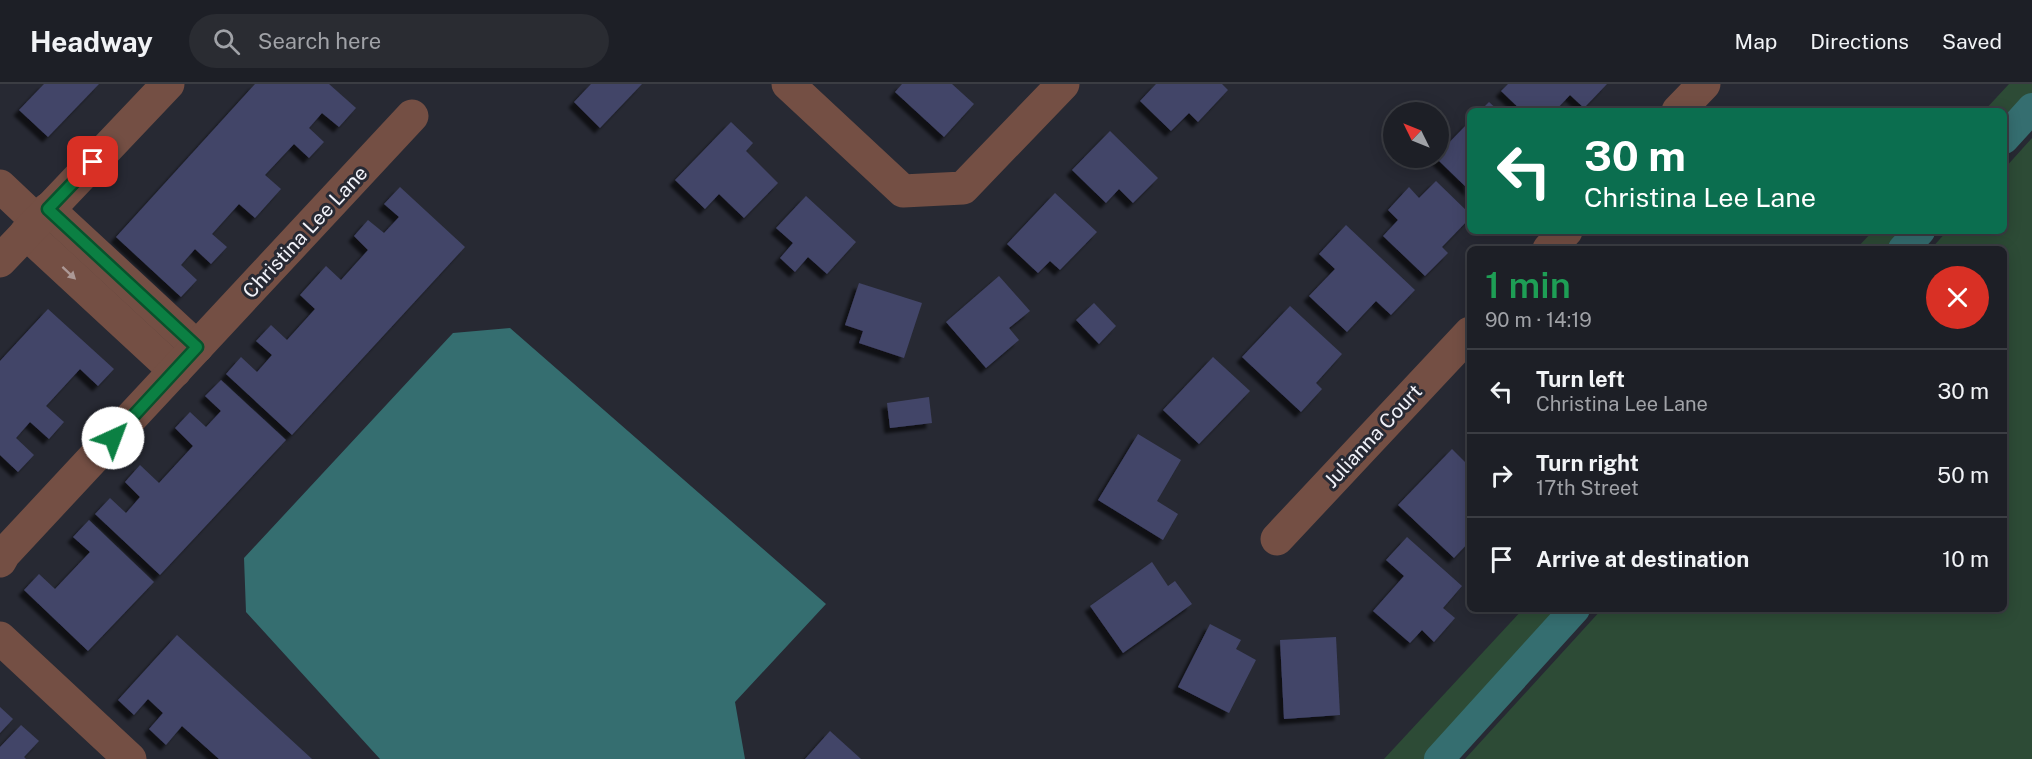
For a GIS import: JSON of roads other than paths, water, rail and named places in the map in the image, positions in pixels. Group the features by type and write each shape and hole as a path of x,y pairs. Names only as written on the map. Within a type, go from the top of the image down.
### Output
{"street":[{"path":"0,261 168,84"},
{"path":"788,84 903,191 963,188 1063,84"},
{"path":"1681,108 1704,84"},
{"name":"Christina Lee Lane","path":"0,561 4,554 412,116"},
{"path":"0,186 37,221 175,371"},
{"path":"37,221 197,347"},
{"path":"1552,246 1563,234"},
{"name":"Julianna Court","path":"1277,539 1467,336"},
{"path":"0,638 130,759"}],"waterway":[{"path":"2007,136 2032,108"},
{"path":"1906,246 1917,234"},
{"path":"1439,759 1572,612"}]}
